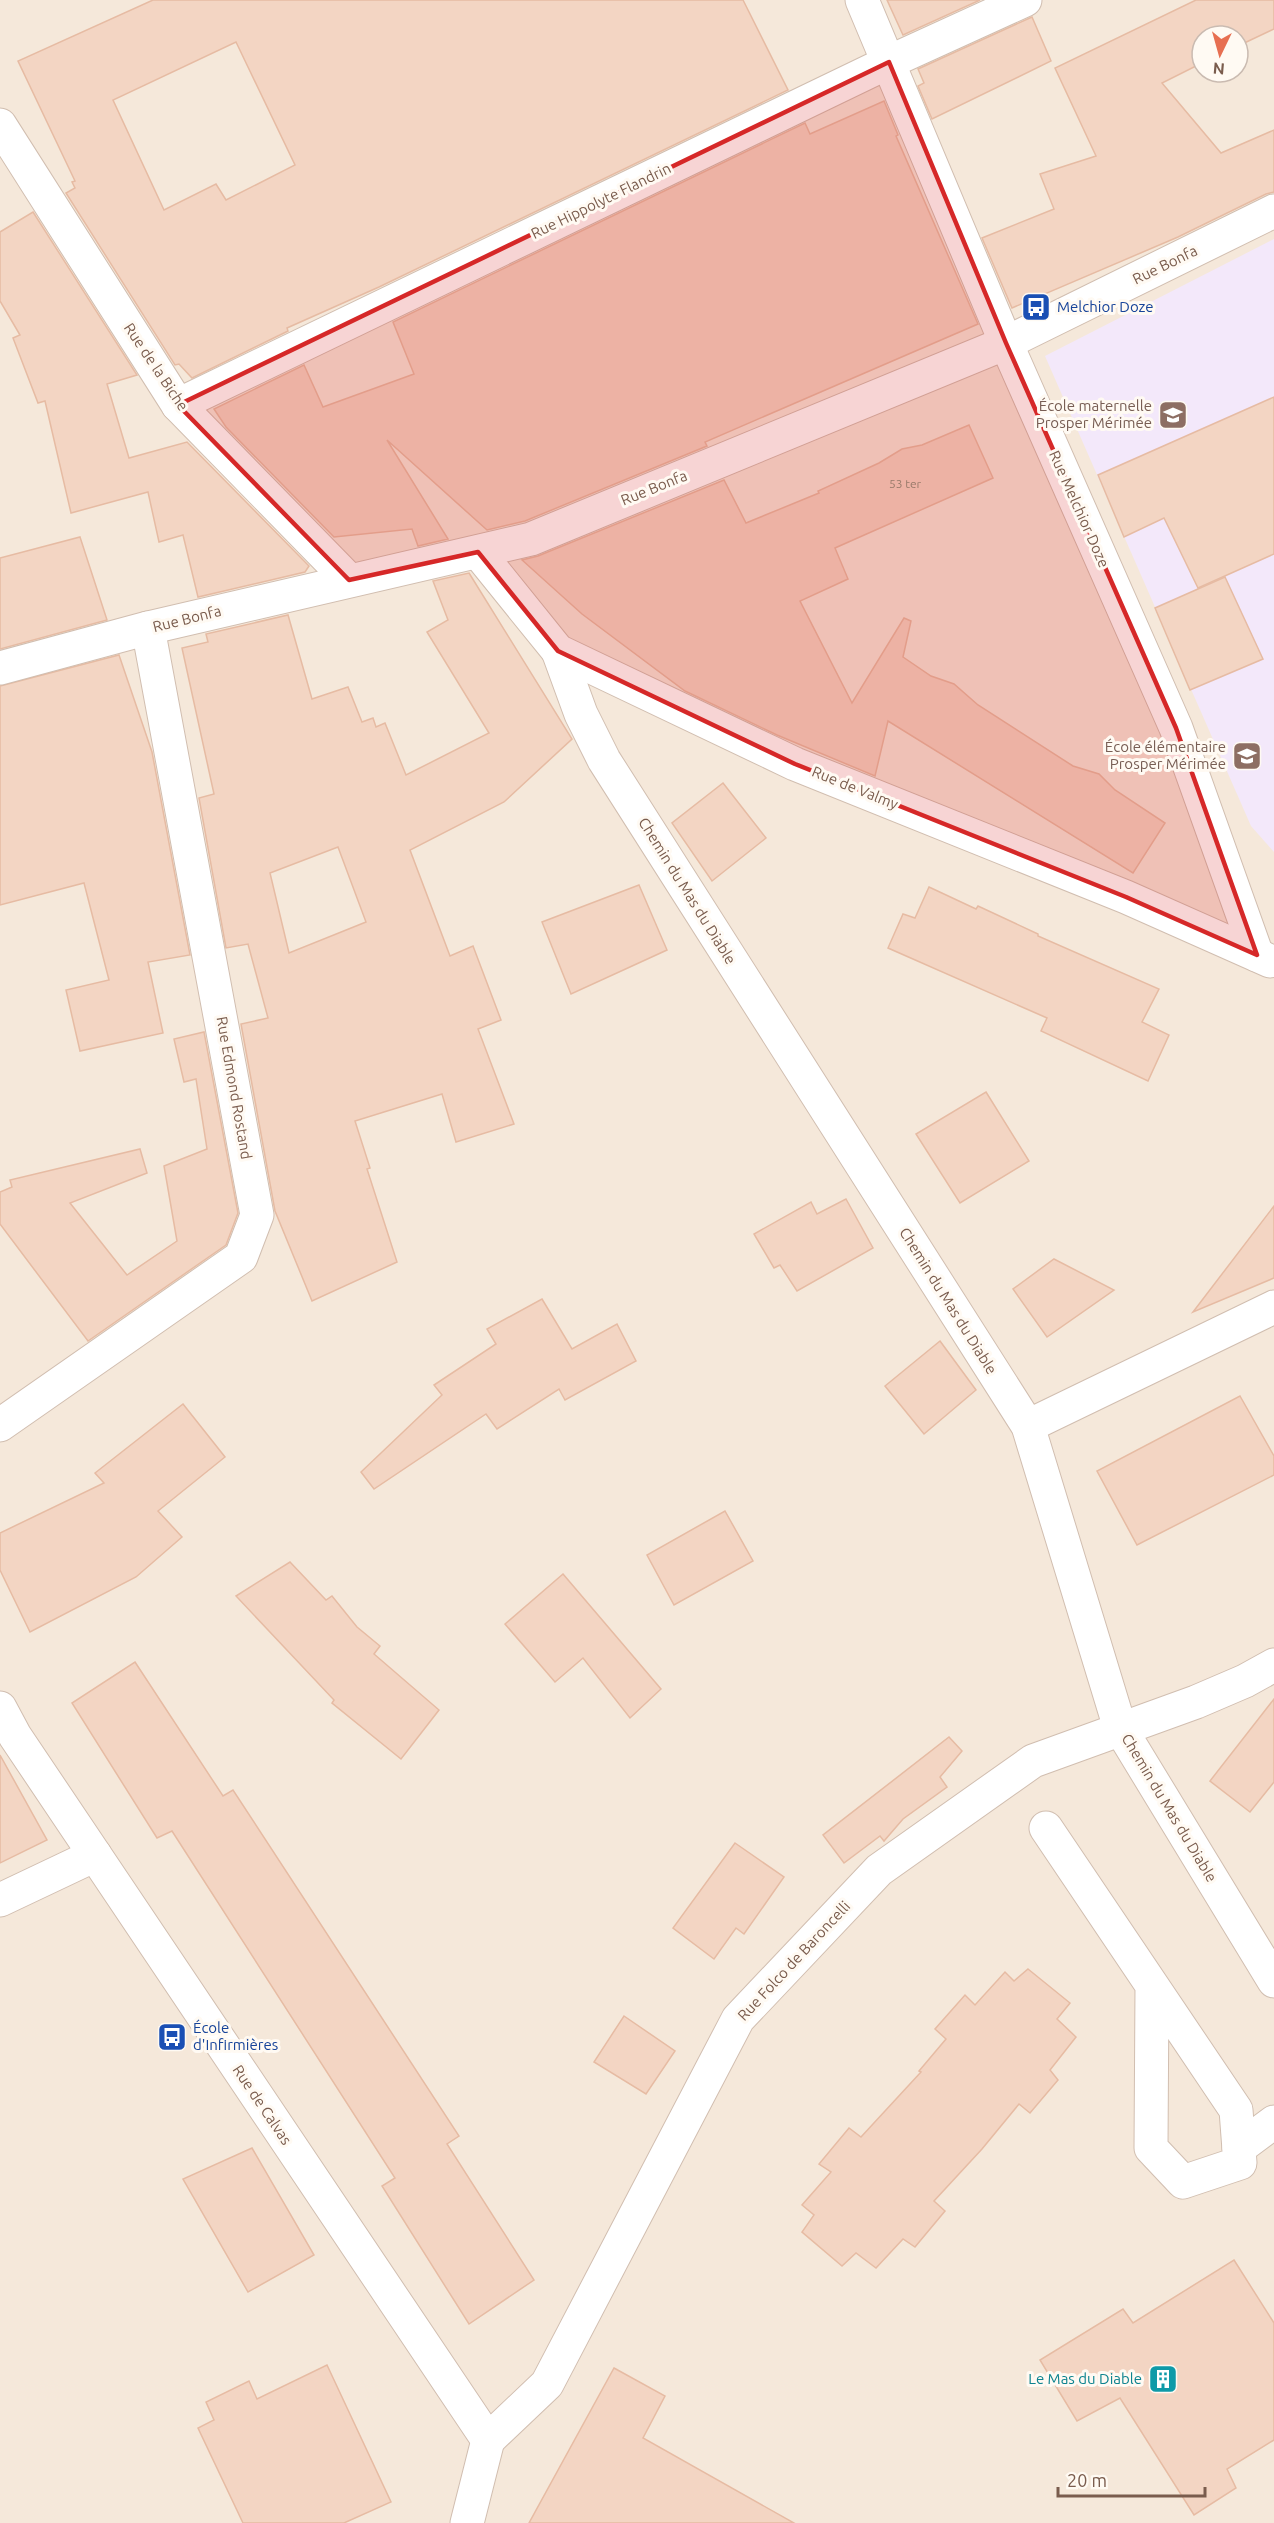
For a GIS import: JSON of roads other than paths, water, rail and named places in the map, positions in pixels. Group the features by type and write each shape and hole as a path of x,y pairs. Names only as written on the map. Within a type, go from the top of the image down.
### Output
{"street":[{"name":"Rue Melchior Doze","path":"862,0 1006,343 1176,728 1268,953"},
{"name":"Rue Hippolyte Flandrin","path":"178,405 889,62 1025,0"},
{"name":"Rue de la Biche","path":"0,125 178,405 349,580"},
{"name":"Rue Bonfa","path":"0,668 148,628 531,539 1006,343 1274,211"},
{"name":"Rue de Valmy","path":"478,552 558,651 795,764 1268,953"},
{"name":"Rue Edmond Rostand","path":"0,1425 241,1257 257,1215 148,628"},
{"name":"Chemin du Mas du Diable","path":"558,651 581,714 604,760 1028,1426 1120,1728 1274,1981"},
{"path":"1028,1426 1274,1307"},
{"name":"Rue Folco de Baroncelli","path":"488,2440 547,2384 738,2019 879,1870 1033,1761 1196,1702 1245,1681 1274,1665"},
{"name":"Rue de Calvas","path":"0,1708 15,1736 488,2440"},
{"path":"1047,1828 1236,2110 1240,2163 1183,2182 1151,2148 1152,1987"},
{"path":"0,1900 95,1855"},
{"path":"1239,2148 1274,2122"},
{"path":"467,2523 488,2440"}],"place":[{"name":"Melchior Doze","path":"1036,307"},
{"name":"École maternelle Prosper Mérimée","path":"1173,415"},
{"name":"École élémentaire Prosper Mérimée","path":"1247,756"},
{"name":"École d'Infirmières","path":"172,2037"},
{"name":"Le Mas du Diable","path":"1163,2379"}]}
